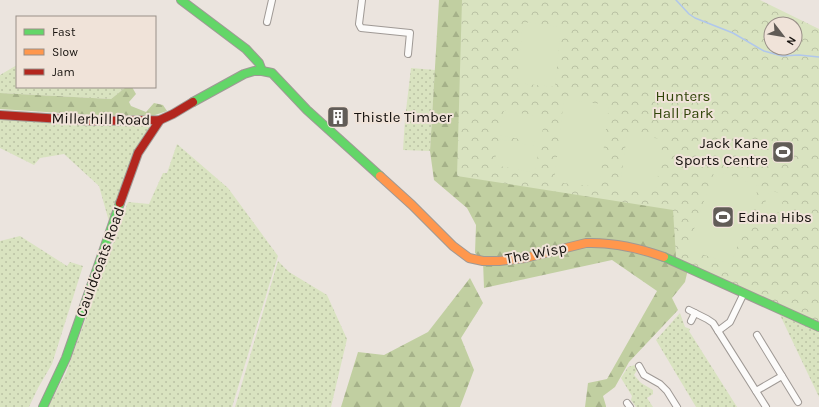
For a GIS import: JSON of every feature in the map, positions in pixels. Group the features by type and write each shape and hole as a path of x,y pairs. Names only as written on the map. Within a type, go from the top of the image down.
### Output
{"main road":[{"path":"181,0 246,49 259,63 262,71"},
{"name":"Millerhill Road","path":"0,115 93,121 160,120 244,74 254,71 262,71"},
{"name":"The Wisp","path":"262,71 272,73 307,110 412,205 453,246 469,258 483,261 525,258 586,243 603,243 634,248 655,254 819,327"},
{"name":"Cauldcoats Road","path":"43,407 66,358 138,153 160,120"}],"street":[{"path":"267,22 272,0"},
{"path":"362,0 359,24 361,28 410,33 408,54"},
{"path":"718,331 730,322 744,293"},
{"path":"691,321 692,311 710,321 718,331 766,407"},
{"path":"760,338 782,376 797,397"},
{"path":"639,366 644,375 660,384 667,391 677,407"},
{"path":"756,391 782,376"}],"green space":[{"path":"439,0 462,0 677,136 689,265 685,282 672,298 678,310 629,362 615,387 603,396 606,407 585,407 588,383 607,379 657,291 612,260 484,288 483,261 475,253 476,225 467,208 434,180 430,151"},
{"name":"Hunters Hall Park","path":"462,0 760,0 793,16 763,16 763,56 803,56 803,21 819,29 819,323 676,258 673,210 457,176"},
{"path":"523,22 561,27 555,87 517,83"},
{"path":"16,66 16,88 125,88 111,99 0,93 0,75"},
{"path":"411,68 435,70 430,151 403,150"},
{"path":"125,88 133,88 136,94 129,102 131,106 146,112 154,103 163,105 167,111 152,116 92,115 0,109 0,93 111,99"},
{"path":"564,99 609,105 599,187 554,182"},
{"path":"504,110 545,118 540,143 499,135"},
{"path":"0,119 152,126 110,225 99,186 64,154 40,158 34,165 0,148"},
{"path":"627,135 663,139 656,190 620,186"},
{"path":"499,139 539,147 535,173 494,165"},
{"path":"177,144 228,188 278,256 232,407 48,407 66,373 128,202 149,204 163,173 167,173"},
{"name":"Edina Hibs","path":"715,170 759,186 731,264 687,249"},
{"path":"772,191 780,194 784,199 775,218 770,221 764,219 761,214 769,192"},
{"path":"20,236 67,266 70,262 83,266 52,364 29,407 0,407 0,241"},
{"path":"278,261 289,272 327,295 347,339 331,407 235,407"},
{"path":"470,278 483,303 461,338 474,370 460,407 341,407 358,352 384,355 428,332"},
{"path":"680,313 685,327 690,329 689,331 737,407 696,407 656,340"},
{"path":"780,315 819,332 819,397"},
{"path":"635,365 637,370 634,375 641,383 653,390 653,394 647,398 653,407 636,407 631,400 632,396 621,378 628,367"}],"waterway":[{"path":"676,0 689,14 695,18 733,33 764,51 782,56 799,55 819,57"}],"traffic: fast":[{"path":"181,0 246,49 259,63 262,71"},
{"path":"193,102 244,74 254,71 272,73 307,110 380,176"},
{"path":"43,407 66,358 120,203"},
{"path":"664,257 819,327"}],"traffic: slow":[{"path":"380,176 412,205 453,246 469,258 483,261 525,258 586,243 626,246 664,257"}],"traffic: jam":[{"path":"0,115 93,121 160,120 193,102"},
{"path":"120,203 138,153 160,120"}],"place":[{"name":"Thistle Timber","path":"338,117"},
{"name":"Jack Kane Sports Centre","path":"783,152"},
{"name":"Edina Hibs","path":"723,217"}]}
